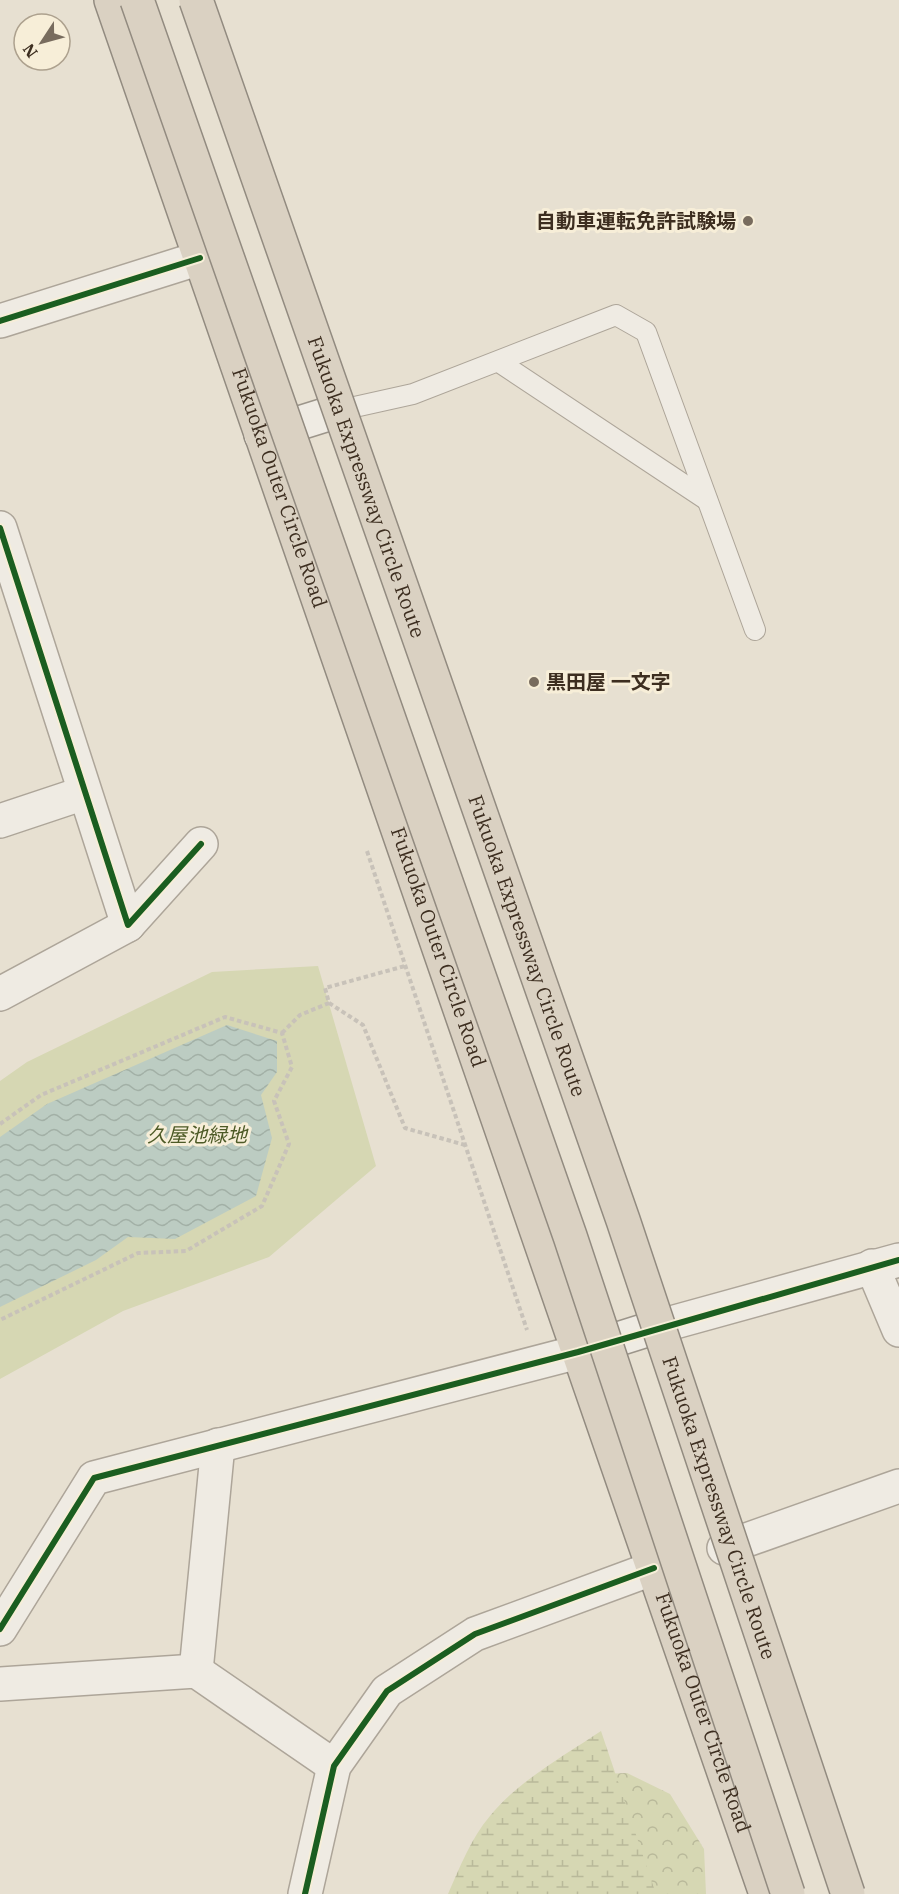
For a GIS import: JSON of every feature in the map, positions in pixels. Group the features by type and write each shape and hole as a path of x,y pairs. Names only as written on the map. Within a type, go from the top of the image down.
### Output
{"highway":[{"name":"Fukuoka Outer Circle Road","path":"111,0 766,1894"},
{"path":"137,0 570,1236 788,1894"},
{"name":"Fukuoka Expressway Circle Route","path":"196,0 623,1220 850,1894"},
{"path":"203,0 653,1328 724,1548 850,1894"}],"street":[{"path":"0,321 200,258"},
{"path":"261,435 341,410"},
{"path":"0,528 128,925"},
{"path":"0,820 84,793"},
{"path":"0,994 128,925 201,844"},
{"path":"0,1629 94,1478 578,1352 653,1328 886,1263 899,1330"},
{"path":"196,1671 218,1445"},
{"path":"724,1548 899,1486"},
{"path":"305,1894 334,1766 387,1691 476,1634 654,1568"},
{"path":"0,1684 196,1671 334,1766"}],"lane":[{"path":"341,410 413,394 616,315 646,332 755,630"},
{"path":"498,362 707,500"}],"path":[{"path":"405,966 324,988 329,1003 363,1025 405,1128 465,1146"},
{"path":"282,1033 300,1015 329,1003"},
{"path":"0,1124 41,1095 225,1017 282,1033"},
{"path":"0,1320 97,1275 138,1253 186,1251 262,1206 289,1144 274,1101 292,1067 282,1033"}],"green space":[{"name":"久屋池緑地","path":"318,966 376,1166 269,1257 123,1311 0,1379 0,1081 27,1062 212,972"},
{"path":"601,1731 656,1894 448,1894 477,1834 501,1803 528,1780"},
{"path":"627,1773 670,1794 704,1849 706,1894 534,1894 578,1775"}],"water":[{"path":"227,1025 277,1041 277,1072 261,1095 272,1138 256,1196 175,1239 128,1237 96,1260 0,1307 0,1137 47,1104"}],"cycle path":[{"path":"0,321 200,258"},
{"path":"0,528 128,925 201,844"},
{"path":"0,1629 94,1478 578,1352 899,1260"},
{"path":"305,1894 334,1766 387,1691 475,1634 654,1568"}],"place":[{"name":"自動車運転免許試験場","path":"748,221"},
{"name":"黒田屋 一文字","path":"534,682"}]}
